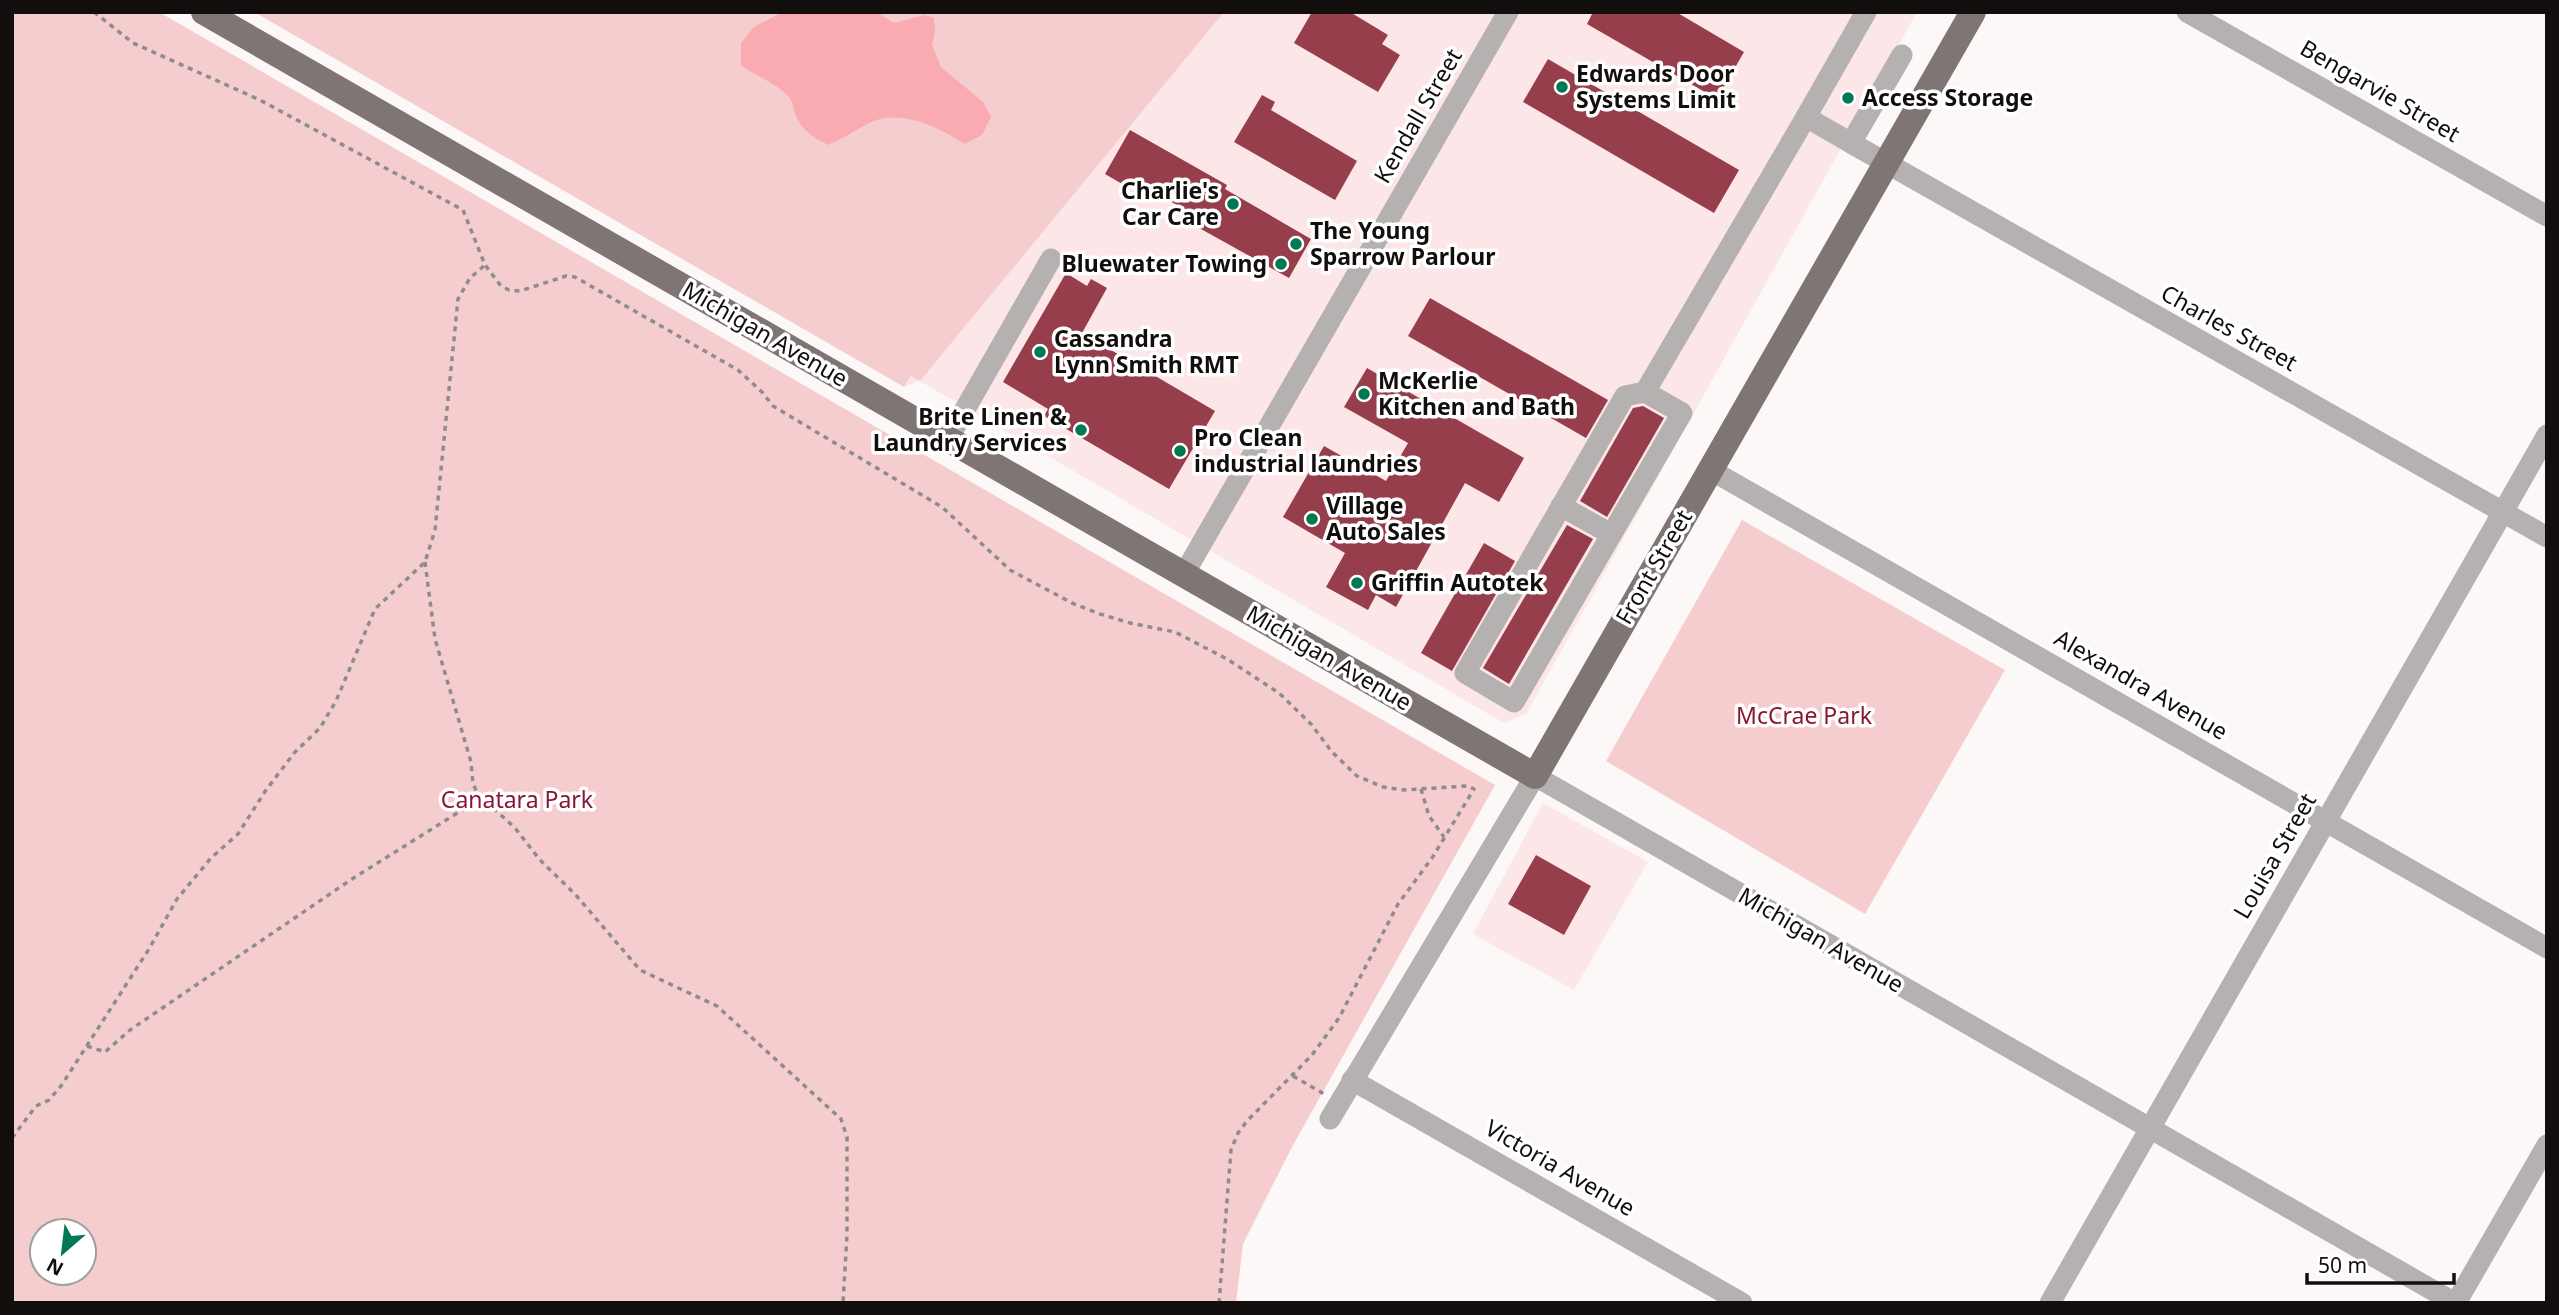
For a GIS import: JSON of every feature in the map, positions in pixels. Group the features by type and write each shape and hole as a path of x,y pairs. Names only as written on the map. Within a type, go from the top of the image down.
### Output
{"main road":[{"name":"Michigan Avenue","path":"204,12 1535,776"},
{"name":"Front Street","path":"1535,776 1973,12"}],"street":[{"name":"Kendall Street","path":"1184,574 1508,12"},
{"path":"1645,392 1866,12"},
{"name":"Bengarvie Street","path":"2187,12 2547,216"},
{"path":"1851,142 1902,55"},
{"name":"Charles Street","path":"1805,117 2547,537"},
{"path":"948,439 1051,259"},
{"path":"1645,392 1682,413 1514,702 1465,673 1625,396 1645,392"},
{"name":"Louisa Street","path":"2050,1303 2547,435"},
{"name":"Alexandra Avenue","path":"1709,469 2547,948"},
{"path":"1561,506 1611,534"},
{"name":"Front Street","path":"1329,1119 1535,776"},
{"name":"Michigan Avenue","path":"1535,776 2456,1303"},
{"name":"Victoria Avenue","path":"1352,1080 1742,1303"},
{"path":"2456,1303 2547,1145"}],"path":[{"path":"94,12 133,43 260,100 463,211 485,265 501,286 520,291 566,276 575,277 738,370 773,406 942,507 1010,570 1081,606 1130,623 1175,632 1227,659 1279,693 1357,776 1383,787 1404,790 1466,786 1474,789 1398,904 1339,1018 1293,1076 1238,1133 1231,1150 1219,1303"},
{"path":"485,265 470,278 458,299 435,530 425,562 435,639 471,762 474,784 478,794 486,799 540,860 575,894 640,970 717,1006 841,1119 847,1137 844,1303"},
{"path":"12,1138 36,1106 49,1100 61,1086 149,949 177,899 211,858 238,834 266,790 295,752 320,728 336,701 375,609 425,562"},
{"path":"1421,789 1429,816 1444,837"},
{"path":"87,1046 105,1052 130,1030 352,879 459,812 486,799"},
{"path":"1293,1076 1324,1094"}],"shaded area":[{"path":"783,12 876,12 894,23 925,15 934,18 932,45 941,67 983,102 991,117 982,135 965,144 918,121 892,118 867,124 828,145 818,140 802,126 787,95 741,65 741,43 754,27"},
{"path":"1223,12 1917,12 1526,714 1504,723 920,381 904,387 940,334"},
{"path":"1543,803 1648,862 1574,990 1473,934"}],"green space":[{"name":"Canatara Park","path":"12,12 159,12 1495,785 1292,1147 1243,1244 1236,1303 12,1303"},
{"path":"254,12 1224,12 920,381 911,376 904,387"},
{"name":"McCrae Park","path":"1742,520 2005,670 1865,914 1606,761"}],"building":[{"path":"1312,12 1350,12 1388,35 1382,44 1400,55 1378,92 1294,43"},
{"path":"1593,12 1676,12 1744,52 1717,99 1587,24"},
{"path":"1548,59 1739,170 1714,213 1523,102"},
{"path":"1262,95 1275,102 1271,110 1357,161 1335,200 1234,142"},
{"path":"1130,130 1227,185 1225,189 1311,239 1289,278 1183,219 1187,211 1134,180 1129,188 1105,174"},
{"path":"1066,273 1087,286 1091,279 1107,288 1082,333 1215,411 1169,489 1044,416 1048,409 1003,382"},
{"path":"1430,298 1608,400 1586,438 1408,336"},
{"path":"1367,368 1524,458 1499,502 1465,483 1396,607 1376,595 1368,610 1326,587 1345,553 1283,517 1324,446 1386,481 1408,443 1344,407"},
{"path":"1643,406 1664,418 1607,517 1580,501 1633,408"},
{"path":"1567,525 1593,539 1509,684 1483,668"},
{"path":"1484,543 1515,561 1452,671 1421,653"},
{"path":"1536,855 1591,886 1564,935 1508,904"}],"place":[{"name":"Edwards Door Systems Limit","path":"1562,87"},
{"name":"Access Storage","path":"1848,98"},
{"name":"Charlie's Car Care","path":"1233,204"},
{"name":"The Young Sparrow Parlour","path":"1296,244"},
{"name":"Bluewater Towing","path":"1281,264"},
{"name":"Cassandra Lynn Smith RMT","path":"1040,352"},
{"name":"McKerlie Kitchen and Bath","path":"1364,394"},
{"name":"Brite Linen & Laundry Services","path":"1081,430"},
{"name":"Pro Clean industrial laundries","path":"1180,451"},
{"name":"Village Auto Sales","path":"1312,519"},
{"name":"Griffin Autotek","path":"1357,583"}]}
